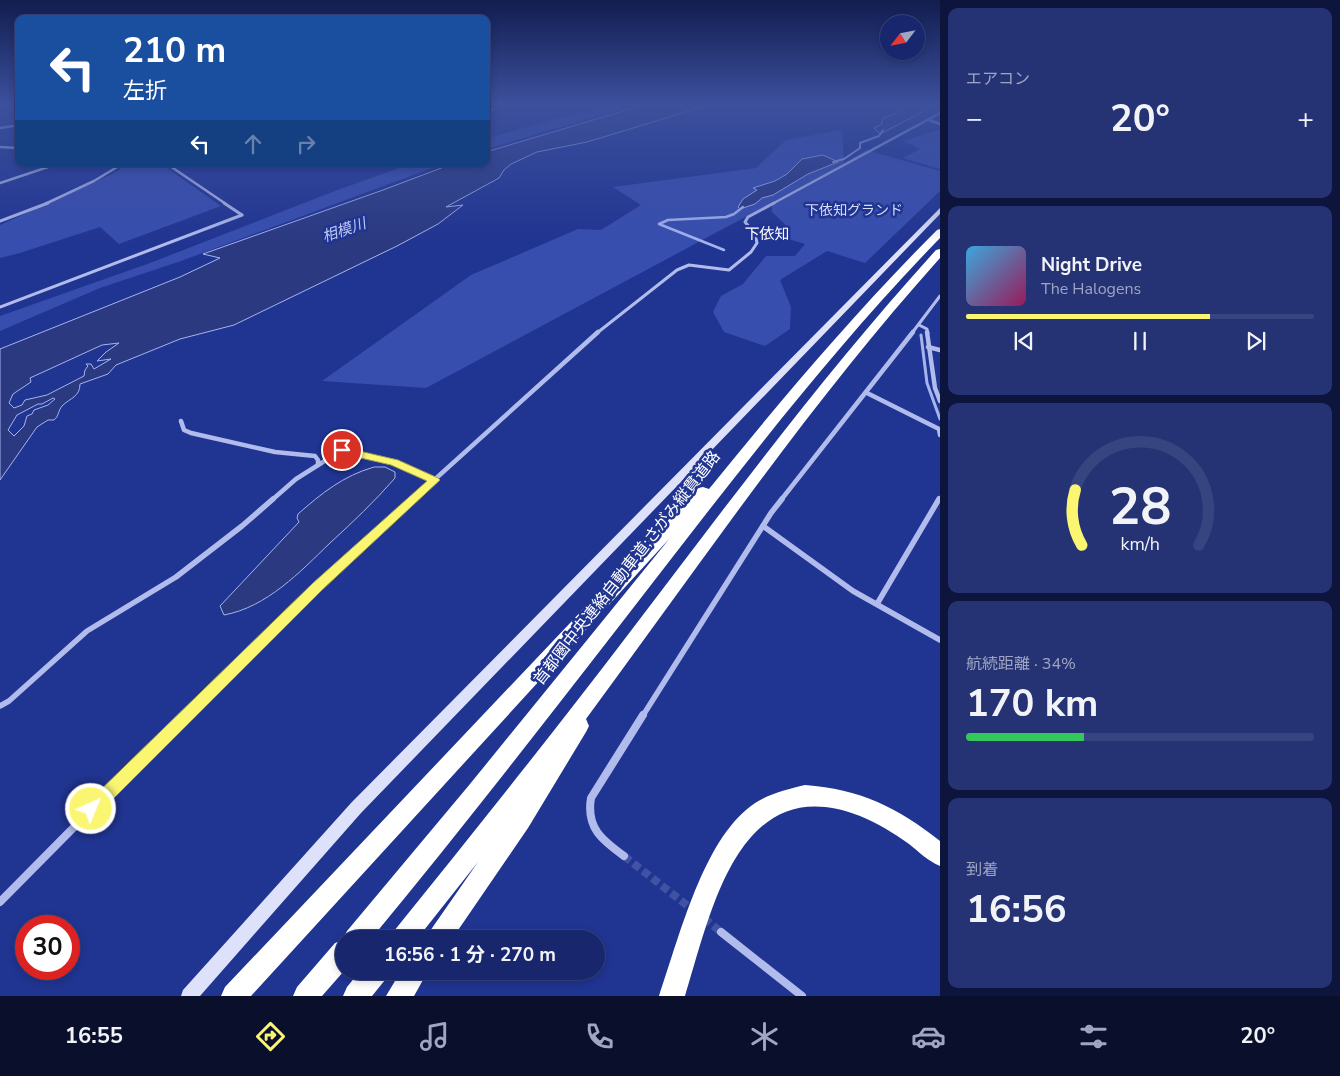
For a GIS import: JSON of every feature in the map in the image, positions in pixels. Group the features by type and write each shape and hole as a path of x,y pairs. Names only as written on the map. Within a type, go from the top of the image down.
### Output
{"highway":[{"name":"首都圏中央連絡自動車道;さがみ縦貫道路","path":"362,930 521,739 780,410 864,312 940,232"},
{"path":"409,930 634,641 794,424 881,318 940,252"},
{"path":"234,996 780,410"},
{"path":"444,930 520,820 634,641"},
{"path":"672,996 696,924 722,859 731,844 751,819 771,806 808,795 845,799 882,815 919,838 940,855"},
{"path":"306,996 335,962"},
{"path":"356,996 369,980"},
{"path":"399,996 410,980"}],"street":[{"path":"0,902 130,769 318,586 583,344 677,270 689,265 727,271 749,256 756,248 756,236 745,222 748,217 868,150"},
{"path":"0,183 48,167"},
{"path":"0,221 38,207 105,175 117,167"},
{"path":"0,307 242,215 171,167"},
{"path":"189,996 356,808 940,210"},
{"path":"624,856 594,829 587,810 591,798 763,526 867,394 940,296"},
{"path":"919,325 927,329 935,388 940,401"},
{"path":"928,347 940,350"},
{"path":"935,388 940,390"},
{"path":"867,394 939,430 940,435"},
{"path":"181,421 184,430 191,433 275,452 315,456 318,460 318,465"},
{"path":"0,706 86,631 176,577 242,526 296,479 342,450 394,462 434,480"},
{"path":"877,604 940,498"},
{"path":"763,526 853,591 940,640"},
{"path":"721,932 802,996"}],"green space":[{"name":"下依知グランド","path":"775,150 843,150 844,163 868,150 940,171 940,191 865,263 827,251 780,280 791,307 790,329 765,346 724,332 713,312 721,296 743,284 766,256 795,256 805,244 782,237 790,229 772,212 772,205 792,192 426,388 322,381 471,275 578,229 601,230 641,205 613,187 756,168"},
{"path":"917,150 940,150 940,169 903,158"},
{"path":"123,167 165,167 221,206 119,244 100,227 0,258 0,225 116,172"},
{"path":"402,167 435,167 181,261 100,288 0,331 0,316 150,263"}],"water":[{"name":"相模川","path":"491,150 545,150 511,164 499,178 446,207 463,205 438,224 397,246 234,325 180,339 116,365 108,374 80,384 76,395 62,406 54,420 48,420 37,427 0,480 0,349 180,277 220,258 203,254 444,167 490,167","holes":["119,343 97,361 111,359 94,369 91,364 86,364 88,366 84,376 47,395 25,400 22,405 14,408 9,403 13,394 31,382 30,378 102,345","53,398 55,399 27,416 24,426 14,436 8,430 17,415 38,404"]},
{"path":"823,155 838,162 808,174 773,195 762,198 755,204 740,209 738,207 743,199 757,190 753,188 775,181 787,174 802,159"},
{"path":"374,467 385,467 395,472 395,478 364,511 282,587 240,611 224,615 220,606 299,522 298,514 333,486 352,475"}],"waterway":[{"path":"833,162 844,159 856,150"},
{"path":"724,250 659,224 668,220 726,217 743,207"},
{"path":"921,335 927,383 940,419"}],"tunnel":[{"path":"624,856 693,910"},
{"path":"704,918 721,932"}],"district":[{"name":"下依知","path":"767,234"}],"route":[{"path":"91,809 318,586 434,480 394,462 342,450"}]}
